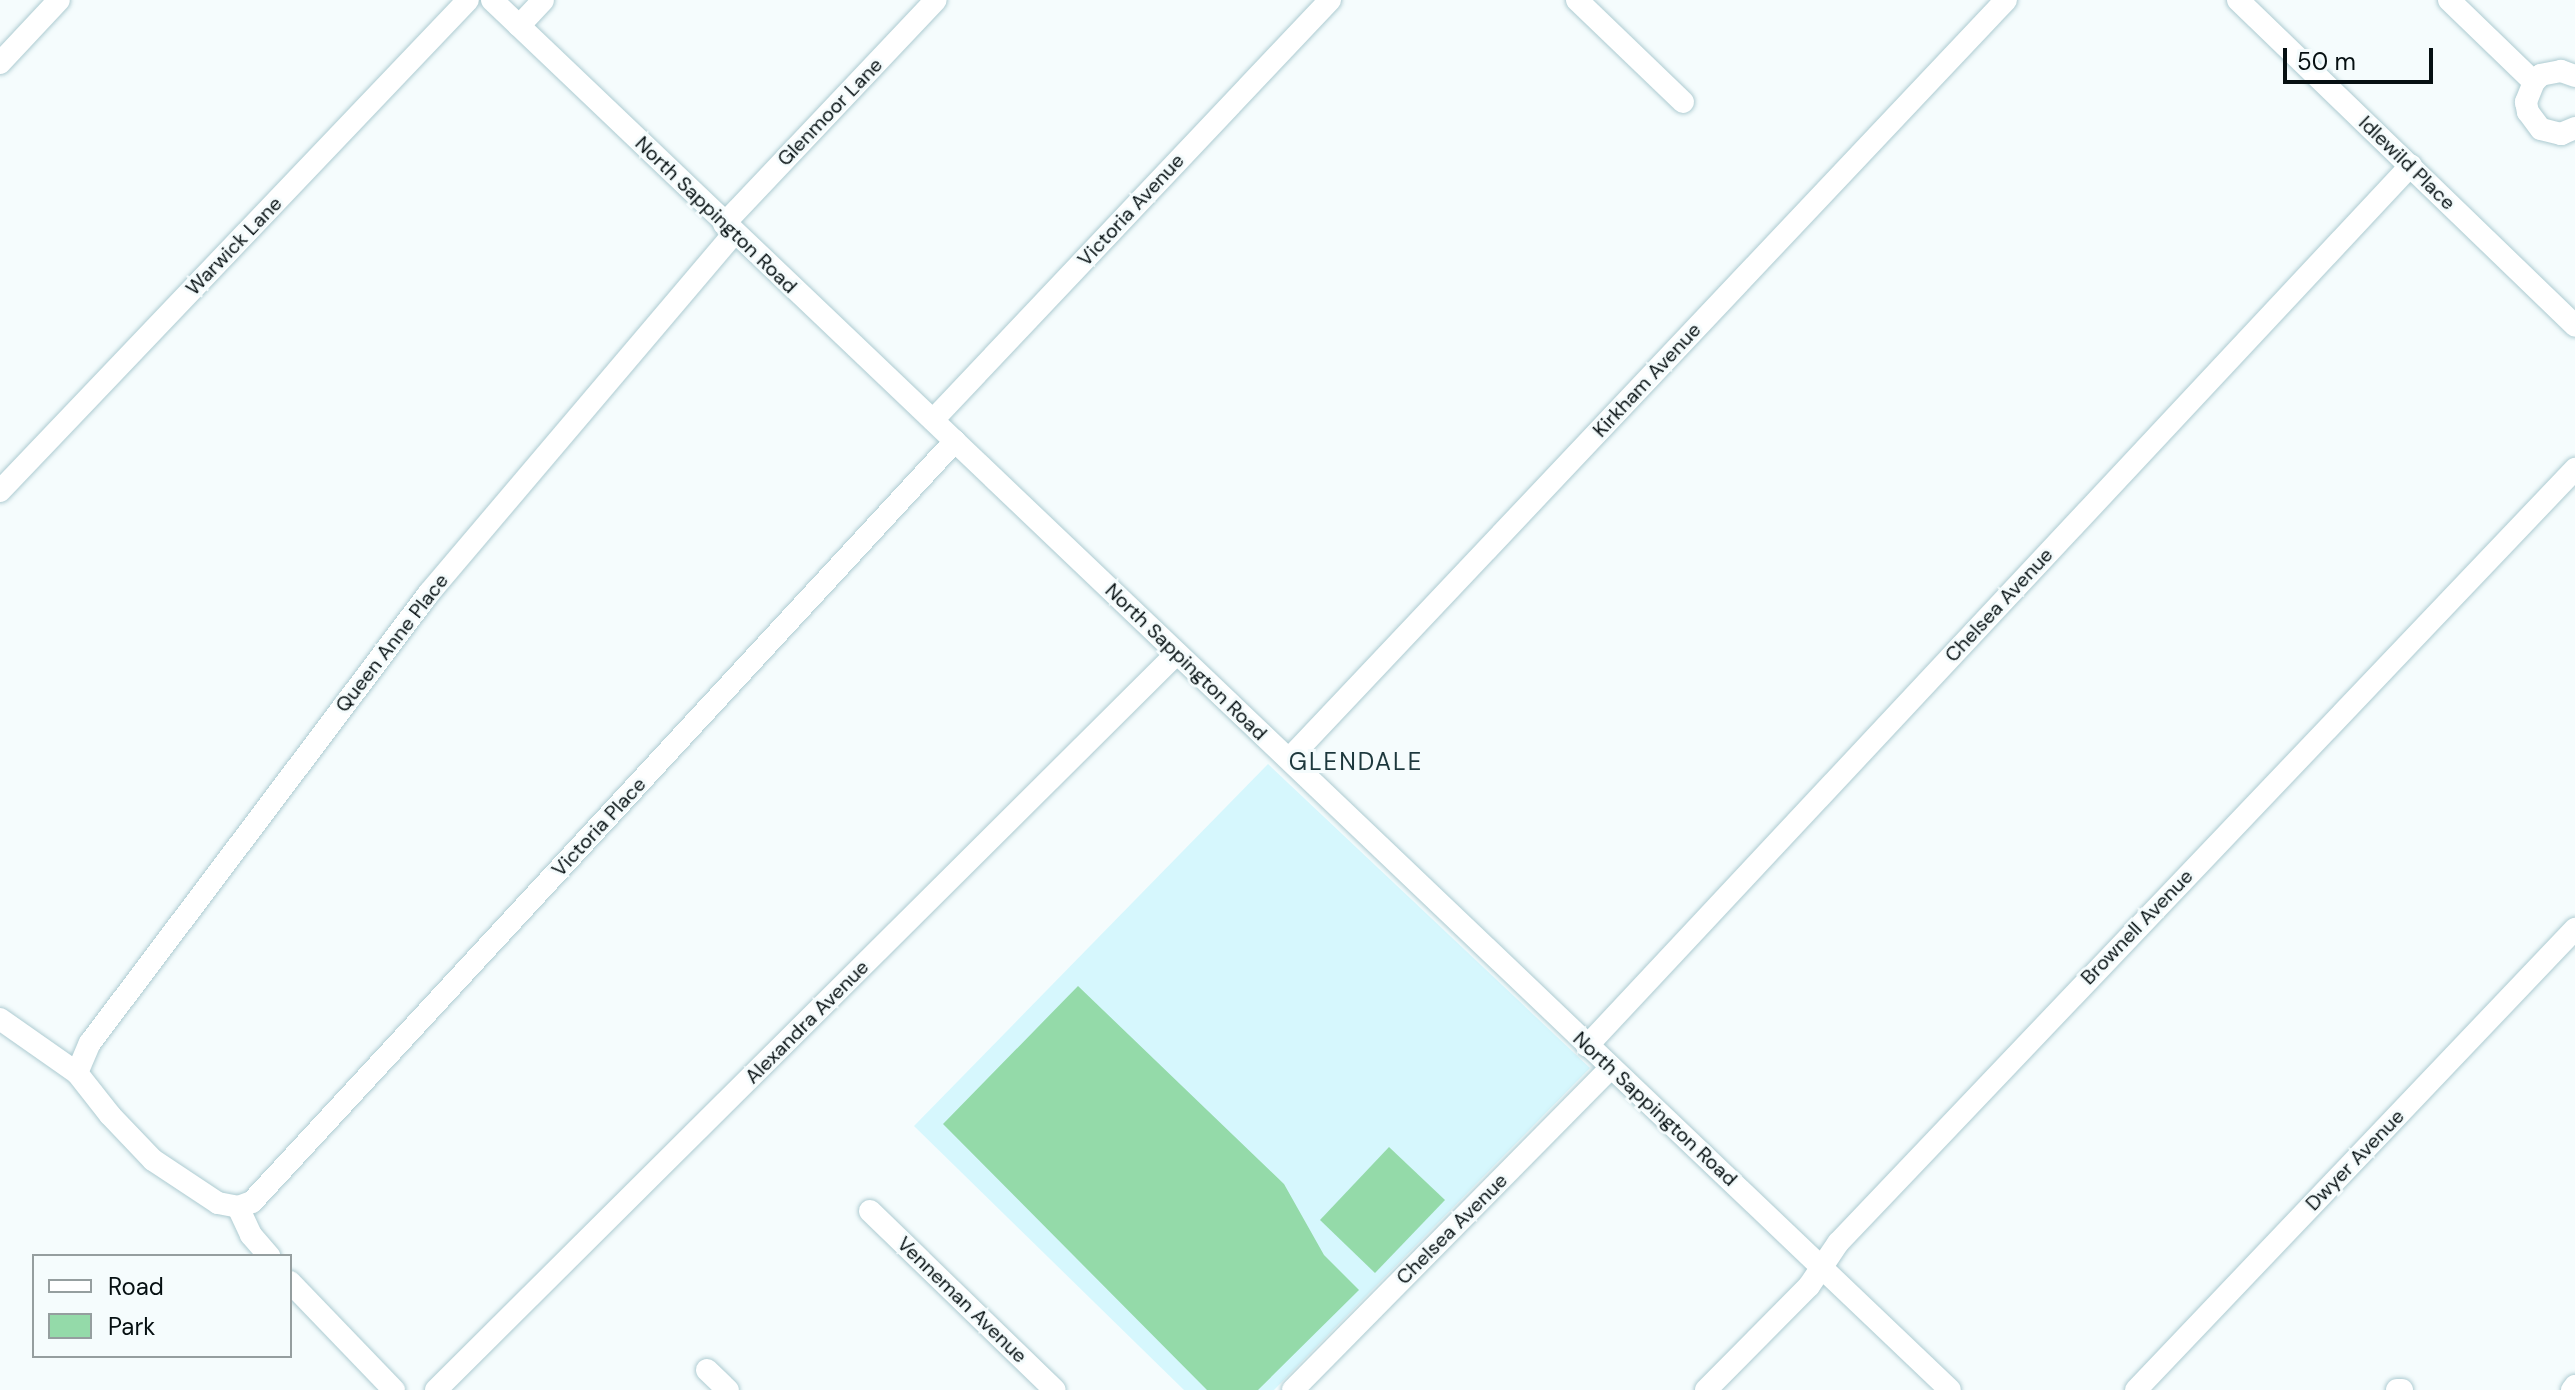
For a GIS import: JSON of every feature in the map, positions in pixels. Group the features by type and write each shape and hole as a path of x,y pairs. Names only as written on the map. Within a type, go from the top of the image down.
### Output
{"street":[{"path":"0,63 59,0"},
{"name":"Warwick Lane","path":"0,491 468,0"},
{"name":"North Sappington Road","path":"492,0 1822,1268 1938,1386"},
{"path":"519,26 543,0"},
{"name":"Glenmoor Lane","path":"729,229 936,0"},
{"name":"Victoria Avenue","path":"933,420 1330,0"},
{"path":"1577,0 1683,102"},
{"name":"Kirkham Avenue","path":"1289,759 2006,0"},
{"name":"Idlewild Place","path":"2238,0 2575,326"},
{"path":"2449,0 2534,82"},
{"path":"2575,76 2551,71 2534,82 2526,102 2533,122 2551,133 2575,128"},
{"name":"Chelsea Avenue","path":"1587,1046 2411,165"},
{"name":"Queen Anne Place","path":"77,1073 90,1043 429,593 729,229"},
{"name":"Victoria Place","path":"238,1207 252,1202 955,441"},
{"name":"Brownell Avenue","path":"1706,1390 1809,1286 1838,1243 1859,1220 2575,469"},
{"name":"Alexandra Avenue","path":"436,1390 1177,653"},
{"name":"Dwyer Avenue","path":"2136,1390 2575,929"},
{"path":"0,1019 77,1073 110,1115 153,1160 218,1203 238,1207 251,1235 267,1254"},
{"name":"Chelsea Avenue","path":"1293,1390 1611,1068"},
{"name":"Venneman Avenue","path":"870,1211 1055,1390"},
{"path":"292,1284 394,1390"},
{"path":"707,1370 728,1390"}],"shaded area":[{"path":"1268,764 1590,1068 1274,1390 1184,1390 914,1126"}],"green space":[{"path":"1078,986 1284,1184 1324,1255 1359,1290 1258,1390 1207,1390 943,1124"},
{"path":"1389,1147 1445,1200 1375,1273 1320,1220"}],"district":[{"name":"GLENDALE","path":"1356,762"}]}
